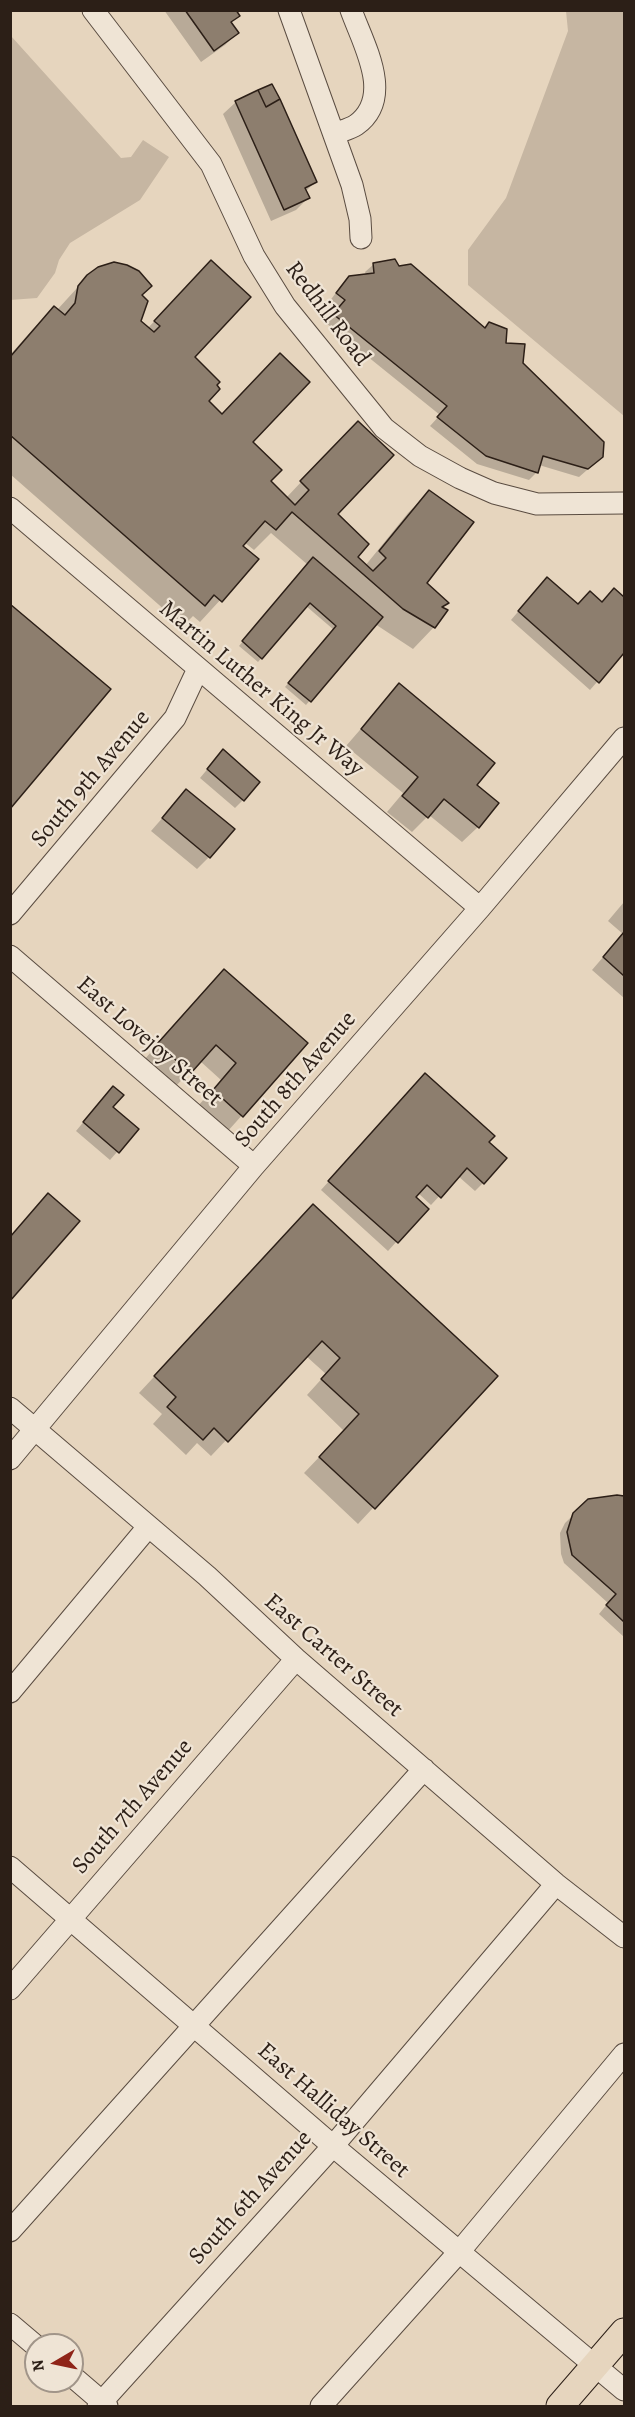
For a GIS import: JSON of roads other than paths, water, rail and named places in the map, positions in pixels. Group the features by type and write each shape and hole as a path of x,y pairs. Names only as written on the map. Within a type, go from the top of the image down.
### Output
{"main road":[{"path":"560,2406 624,2332"}],"street":[{"name":"Redhill Road","path":"93,10 211,164 254,256 285,306 384,428 420,456 494,493 537,504 624,503"},
{"path":"289,10 352,185 360,219 361,238"},
{"path":"334,134 355,125 370,110 376,90 372,67 351,10"},
{"name":"Martin Luther King Jr Way","path":"10,508 480,908"},
{"name":"South 9th Avenue","path":"10,914 175,718 198,669"},
{"name":"South 8th Avenue","path":"10,1460 254,1166 480,908 624,738"},
{"name":"East Lovejoy Street","path":"10,956 254,1166"},
{"name":"East Carter Street","path":"10,1408 207,1576 296,1659 556,1884 624,1937"},
{"path":"10,1692 148,1527"},
{"name":"South 7th Avenue","path":"10,1989 296,1659"},
{"path":"10,2232 424,1769"},
{"name":"East Halliday Street","path":"10,1867 333,2145 624,2390"},
{"name":"South 6th Avenue","path":"102,2405 333,2145 556,1884"},
{"path":"321,2406 459,2252 624,2054"},
{"path":"10,2324 24,2336"},
{"path":"84,2388 102,2405"}]}
